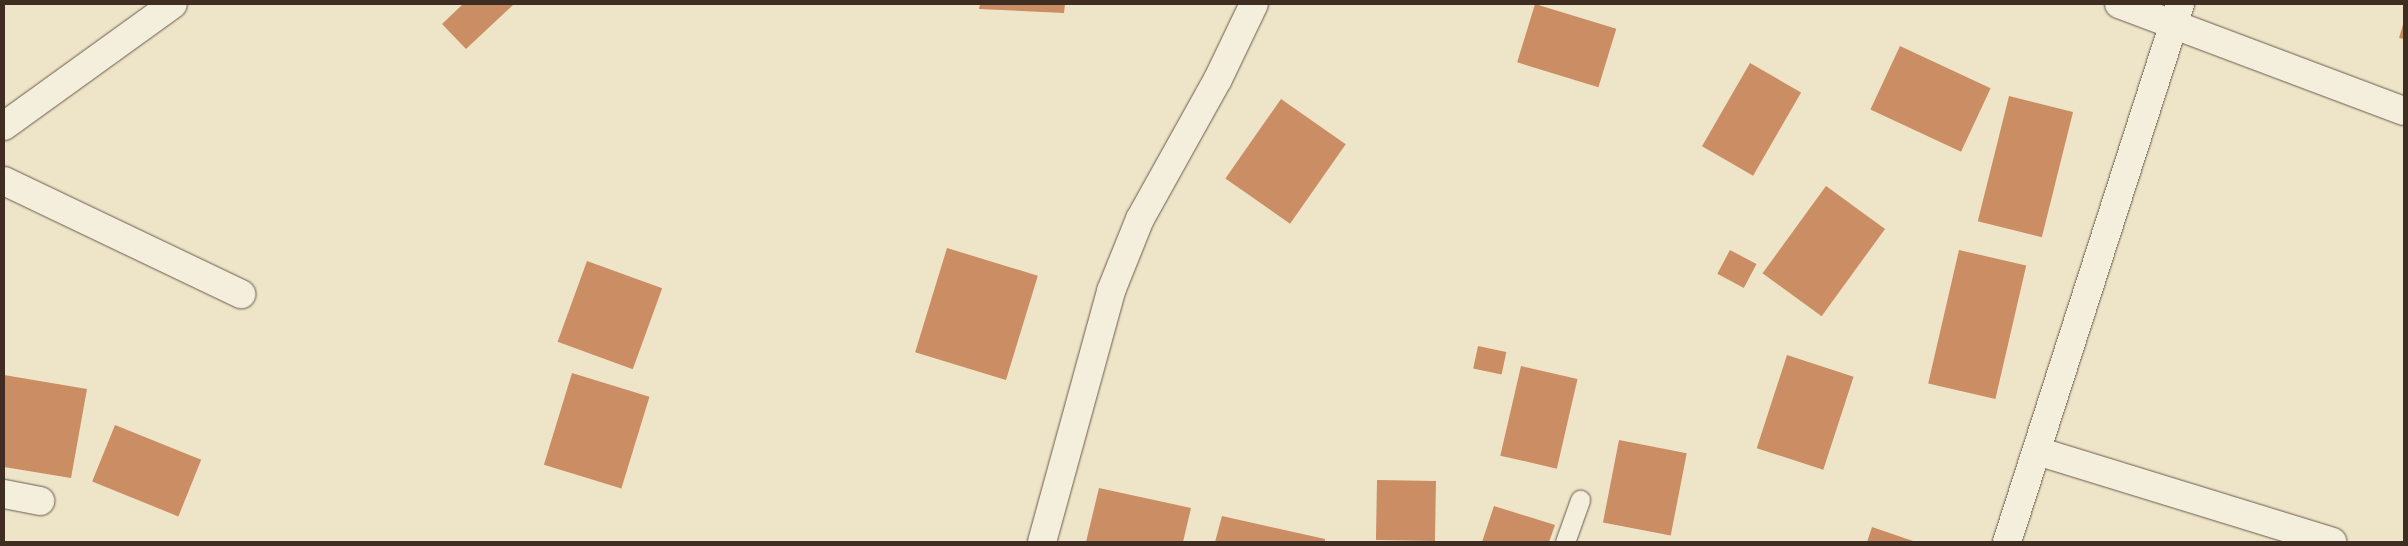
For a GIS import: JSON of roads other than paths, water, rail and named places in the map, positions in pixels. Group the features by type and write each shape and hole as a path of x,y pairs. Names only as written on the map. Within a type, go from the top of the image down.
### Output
{"street":[{"path":"4,126 174,4"},
{"path":"1042,542 1111,291 1140,219 1218,79 1254,4"},
{"path":"2119,4 2177,14 2404,111"},
{"path":"2007,542 2177,14"},
{"path":"4,181 241,294"},
{"path":"2037,451 2332,542"},
{"path":"4,494 40,501"}],"lane":[{"path":"1565,542 1580,500"}]}
